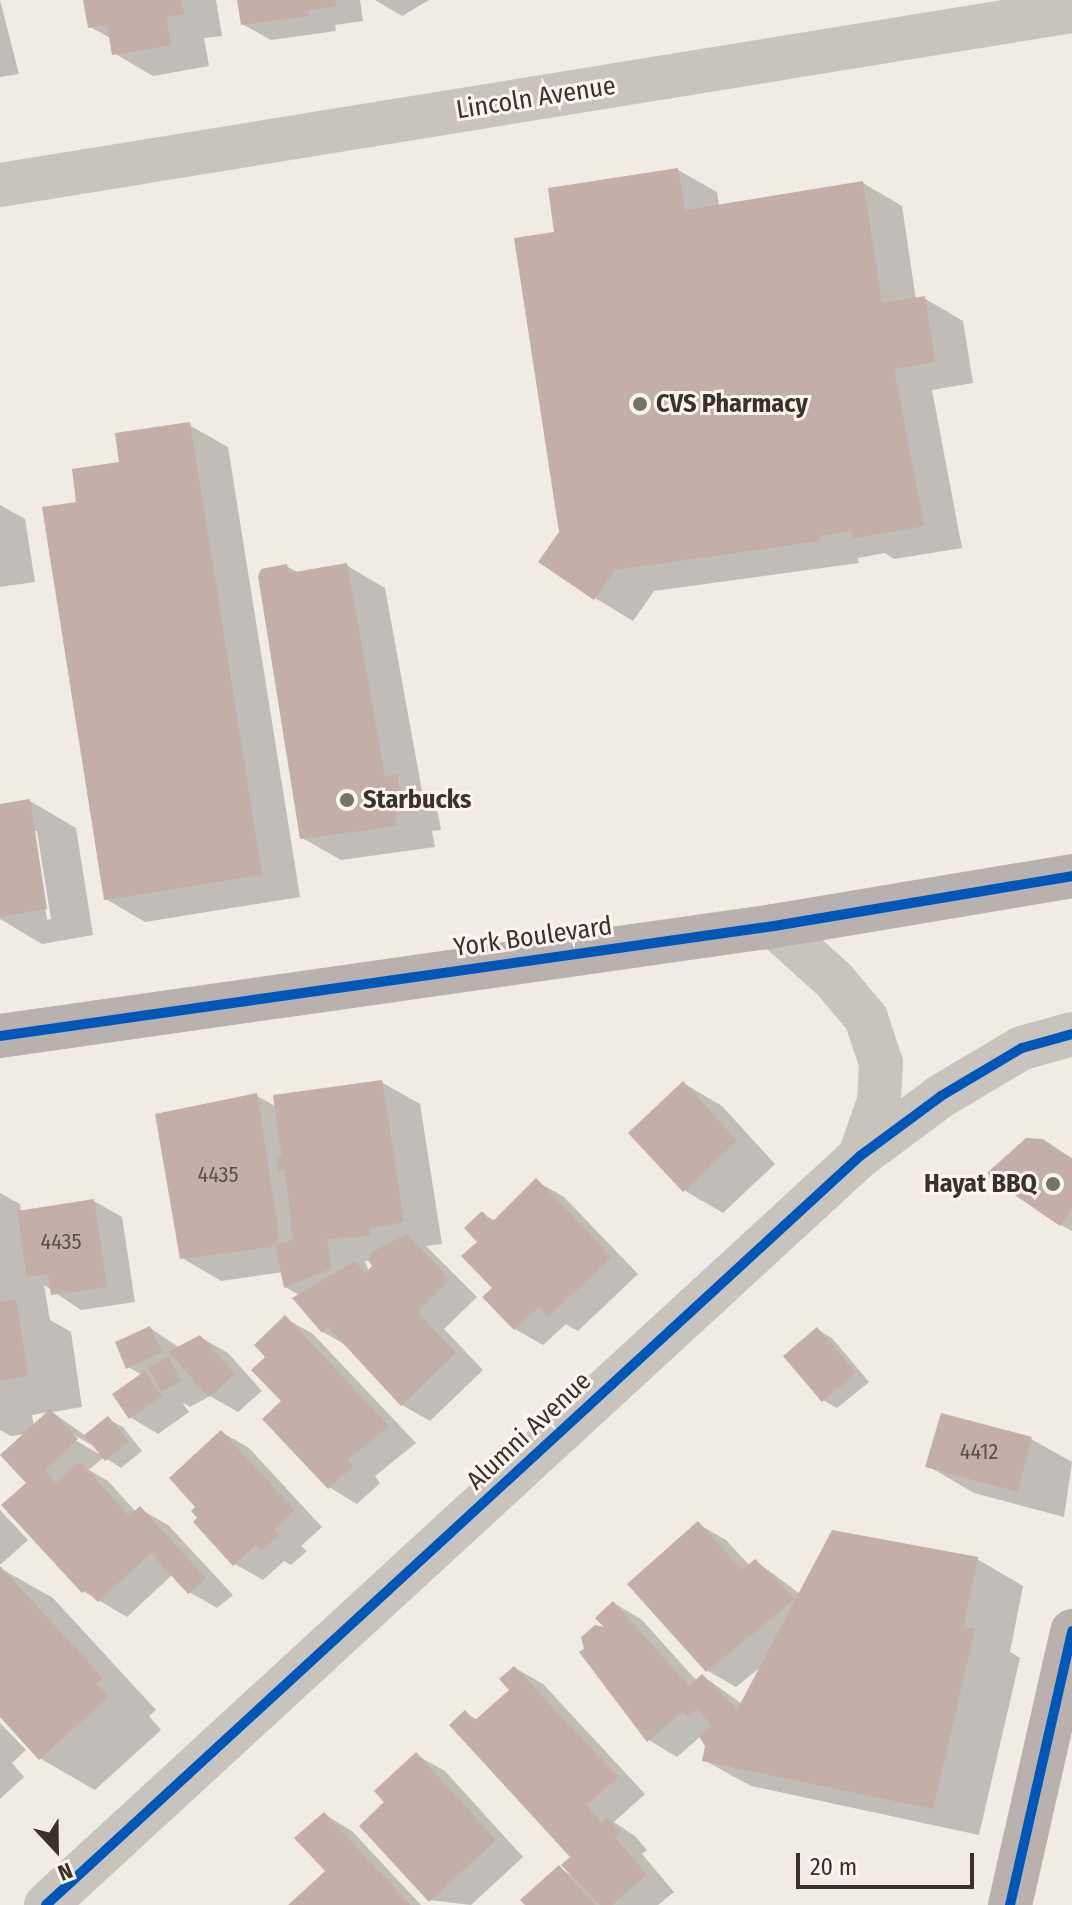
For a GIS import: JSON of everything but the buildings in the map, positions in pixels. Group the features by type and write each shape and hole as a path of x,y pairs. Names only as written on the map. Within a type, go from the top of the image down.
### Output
{"main road":[{"name":"York Boulevard","path":"0,1036 774,926 1072,876"},
{"path":"1010,1905 1072,1631"}],"street":[{"name":"Lincoln Avenue","path":"0,185 1072,11"},
{"name":"Alumni Avenue","path":"774,926 834,980 866,1018 881,1063 879,1101 860,1156"},
{"name":"Alumni Avenue","path":"46,1905 860,1156 941,1096 1022,1048 1072,1034"}],"cycle path":[{"path":"0,1036 774,926 1072,876"},
{"path":"46,1905 860,1156 941,1096 1022,1048 1072,1034"},
{"path":"1010,1905 1072,1631"}],"place":[{"name":"CVS Pharmacy","path":"640,404"},
{"name":"Starbucks","path":"347,800"},
{"name":"Hayat BBQ","path":"1053,1184"}]}
